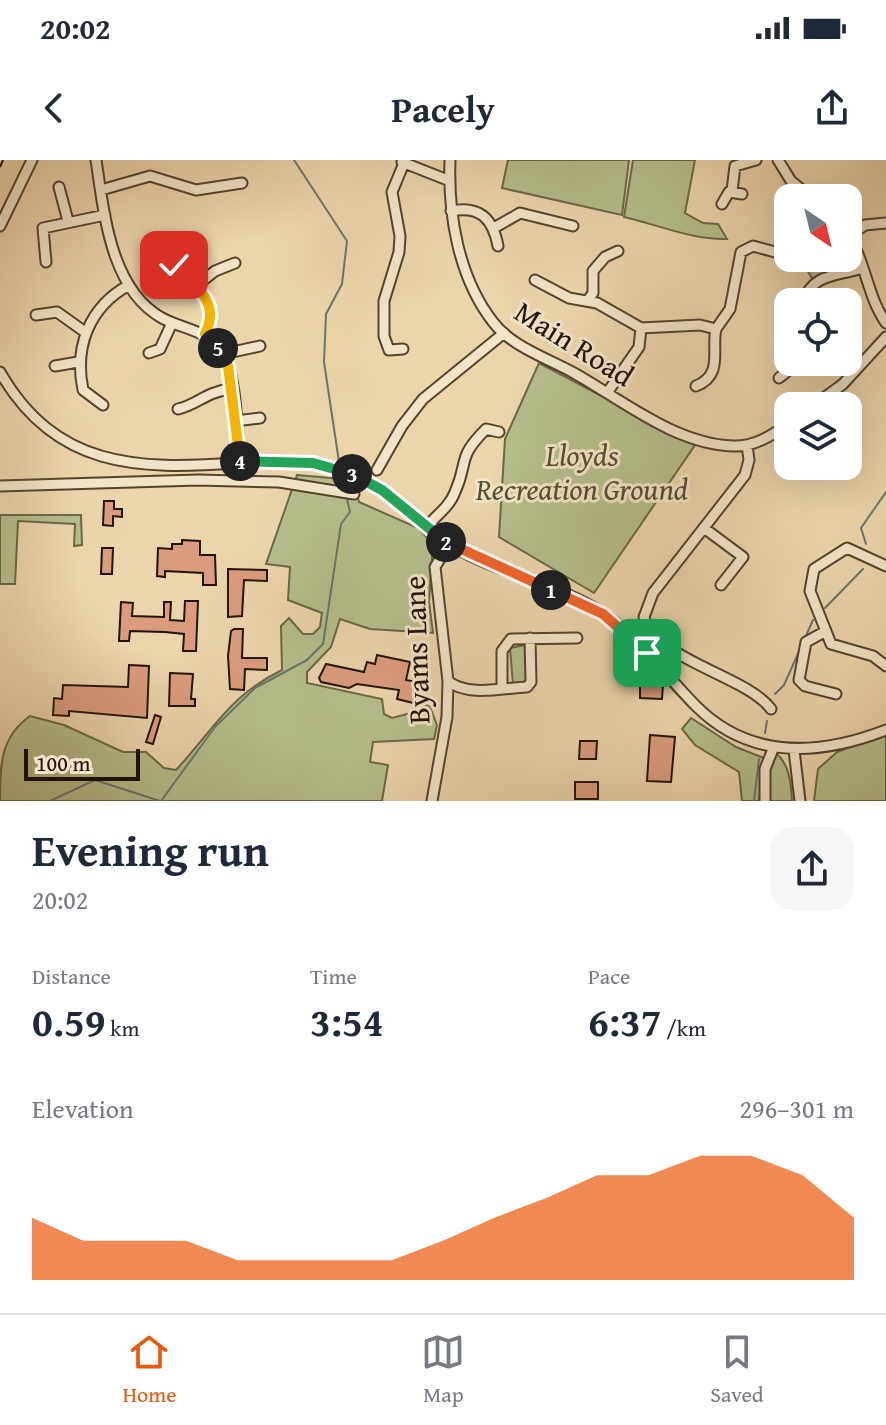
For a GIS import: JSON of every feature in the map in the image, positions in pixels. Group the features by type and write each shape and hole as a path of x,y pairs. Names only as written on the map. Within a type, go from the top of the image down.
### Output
{"street":[{"path":"0,226 32,160"},
{"path":"96,160 112,245 129,285 158,316 205,334 223,354 231,389 240,463"},
{"name":"Main Road","path":"450,160 451,211 470,278 485,310 504,333 685,434 730,446 747,445"},
{"path":"722,204 737,193 735,166 756,160"},
{"path":"778,160 795,184"},
{"path":"403,349 389,350 383,318 387,284 399,252 399,219 392,192 402,162 450,181"},
{"path":"101,190 150,176 196,190 242,183"},
{"path":"59,187 68,221"},
{"path":"451,211 463,208 481,212 494,228 498,246"},
{"path":"494,228 520,213 573,226"},
{"path":"46,262 43,228 105,215"},
{"path":"862,227 886,223"},
{"path":"696,386 703,383 715,366 716,329 730,309 743,259 741,252 753,246 774,252"},
{"path":"588,300 593,293 593,271 605,257 618,251"},
{"path":"167,258 206,296 212,311 205,334"},
{"path":"196,286 215,271 235,263"},
{"path":"862,268 870,294 886,323"},
{"path":"811,288 820,279 847,272"},
{"path":"535,280 569,298 588,300 641,328 700,325 716,329"},
{"path":"103,405 83,390 78,362 85,332 116,292 129,285"},
{"path":"36,315 57,312 85,332"},
{"path":"149,353 160,349 172,323"},
{"path":"607,393 636,352 641,328"},
{"path":"377,470 423,399 504,333"},
{"path":"832,392 886,337"},
{"path":"223,354 260,346"},
{"path":"55,366 78,362"},
{"path":"0,372 36,421 88,453 131,464 299,462 346,471 382,490 449,544 603,614 656,660 696,706 747,741 773,749 834,747 886,730"},
{"path":"178,409 190,406 206,393 231,389"},
{"path":"235,421 260,418"},
{"path":"426,527 453,497 459,470 470,445 486,429 499,432"},
{"path":"771,709 754,693 712,673 658,638 645,622 646,606 653,593 745,475 749,460 747,445 774,431"},
{"path":"0,486 266,481 354,494"},
{"path":"704,528 743,557 721,585"},
{"name":"Byams Lane","path":"432,801 441,757 448,681 435,567 449,544"},
{"path":"886,566 847,548 814,569 810,591 836,648 873,656 886,666"},
{"path":"826,631 806,642 799,680 805,686 836,694"},
{"path":"502,688 505,643 530,638 577,638"},
{"path":"448,681 457,688 527,687 531,682 530,638"},
{"path":"765,801 765,769 773,749"},
{"path":"794,750 800,801"}],"green space":[{"path":"508,160 629,160 622,215 502,188"},
{"path":"633,160 695,160 685,213 703,223 718,224 727,239 688,235 624,217"},
{"path":"808,272 828,272 813,280"},
{"name":"Lloyds Recreation Ground","path":"539,363 695,445 594,593 499,537 505,439"},
{"path":"297,475 353,480 359,502 418,528 433,544 429,602 433,633 370,629 340,619 331,647 307,672 307,683 382,699 384,714 392,718 411,713 423,704 430,707 437,725 434,739 373,742 370,762 388,765 382,801 0,801 0,776 7,743 20,724 30,716 64,725 123,752 146,752 164,768 176,770 235,702 282,670 281,626 289,618 303,634 313,634 320,627 322,613 288,600 290,567 266,564"},
{"path":"0,515 81,515 82,545 74,546 75,524 18,521 15,584 0,584"},
{"path":"525,645 527,682 513,685 510,648"},
{"path":"691,718 736,747 764,758 759,801 742,801 739,772 695,745 682,729"},
{"path":"886,734 886,801 814,801 818,769 837,752"},
{"path":"776,753 787,769 792,801 769,801 769,769"}],"building":[{"path":"104,501 114,501 114,509 122,509 122,517 113,516 113,526 103,525"},
{"path":"182,540 200,541 200,555 215,555 216,585 203,585 203,573 165,571 165,577 157,576 158,548 172,549 172,544 182,544"},
{"path":"102,548 113,548 112,574 101,574"},
{"path":"228,569 267,570 267,581 244,580 242,616 228,617"},
{"path":"185,601 198,601 196,651 183,651 184,634 130,631 129,641 119,641 121,602 133,603 132,616 164,617 164,602 171,602 170,620 184,621"},
{"path":"243,629 242,658 267,658 267,670 245,669 244,690 230,689 228,656 231,631"},
{"path":"377,655 410,662 406,680 417,682 413,703 397,699 399,690 357,684 349,688 321,682 319,678 326,664 364,672 367,662 375,664"},
{"path":"129,665 149,666 147,718 69,711 69,716 53,715 54,698 62,699 63,685 128,687"},
{"path":"170,673 193,674 191,699 195,699 195,706 169,706"},
{"path":"640,684 663,685 662,699 640,698"},
{"path":"155,715 161,717 153,744 146,742"},
{"path":"650,735 675,737 671,782 647,781"},
{"path":"580,741 597,741 596,759 579,759"},
{"path":"575,782 598,782 598,799 575,799"}],"waterway":[{"path":"294,160 347,241 342,284 326,314 324,362 339,462"},
{"path":"342,477 344,485"},
{"path":"866,544 861,528 886,492"},
{"path":"161,801 215,727 255,688 307,660 323,644 341,524 350,512 347,499"},
{"path":"825,608 863,569"},
{"path":"775,694 784,685 813,620"},
{"path":"765,733 767,721"},
{"path":"754,801 759,759"},
{"path":"50,801 95,780 160,801"}],"railway":[{"path":"0,167 3,160"}],"route":[{"path":"174,265 210,303 212,319 205,334 223,354 228,366 240,463 313,463 355,475 382,490 449,544 603,614 647,653"}]}
